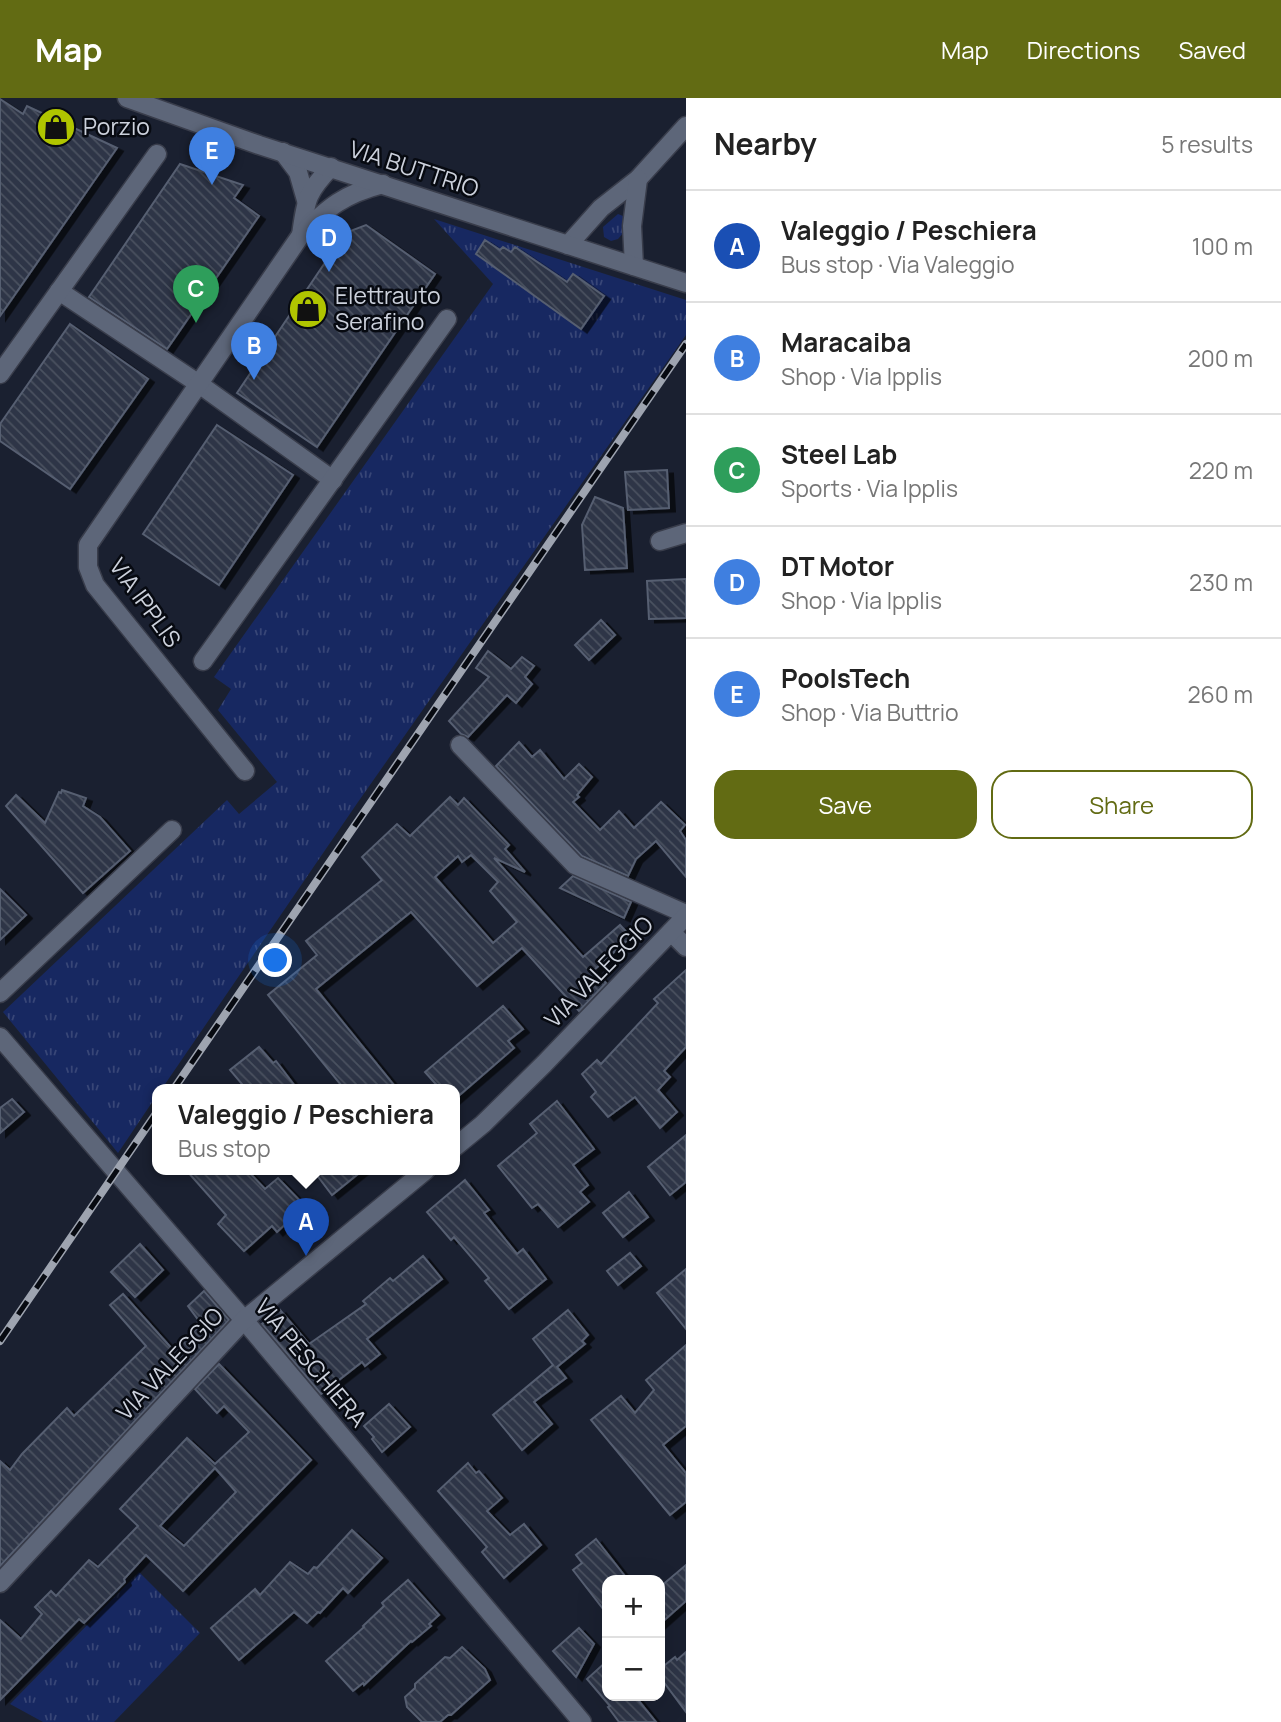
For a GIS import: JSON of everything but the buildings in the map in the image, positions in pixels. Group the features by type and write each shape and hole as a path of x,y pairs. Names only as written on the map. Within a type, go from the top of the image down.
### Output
{"street":[{"name":"VIA BUTTRIO","path":"127,98 283,152 686,283"},
{"path":"568,245 601,208 638,179 686,126"},
{"name":"VIA IPPLIS","path":"283,152 298,172 306,200"},
{"path":"0,374 158,155"},
{"name":"VIA IPPLIS","path":"301,236 306,200 313,186 331,167"},
{"path":"327,208 331,191 331,167"},
{"path":"634,266 632,226 638,179"},
{"name":"VIA IPPLIS","path":"246,771 100,592 88,567 88,545 301,236 327,208 361,190 383,184"},
{"path":"60,291 199,384 333,480"},
{"name":"VIA IPPLIS","path":"203,661 447,319"},
{"path":"660,541 686,533"},
{"path":"460,745 575,865 686,915"},
{"path":"0,993 172,830"},
{"name":"VIA VALEGGIO","path":"460,1143 535,1072 686,915"},
{"path":"671,932 686,947"},
{"name":"VIA PESCHIERA","path":"0,1037 244,1320 582,1722"},
{"name":"VIA VALEGGIO","path":"0,1583 244,1320 420,1175"}],"green space":[{"path":"618,214 623,216 623,233 618,239 611,241 604,237 603,227"},
{"path":"434,219 686,300 686,335 358,802 165,1084 152,1084 152,1102 118,1153 3,1012 227,800 239,814 277,782 218,710 231,689 214,677 493,284"},
{"path":"139,1572 200,1633 114,1722 43,1722 10,1704"}],"railway":[{"path":"177,1084 686,344"},
{"path":"0,1341 152,1119"}],"place":[{"name":"Porzio","path":"56,127"},
{"name":"PoolsTech","path":"212,185"},
{"name":"DT Motor","path":"329,272"},
{"name":"Elettrauto Serafino","path":"308,309"},
{"name":"Steel Lab","path":"196,323"},
{"name":"Maracaiba","path":"254,380"},
{"name":"Valeggio / Peschiera","path":"306,1256"}]}
